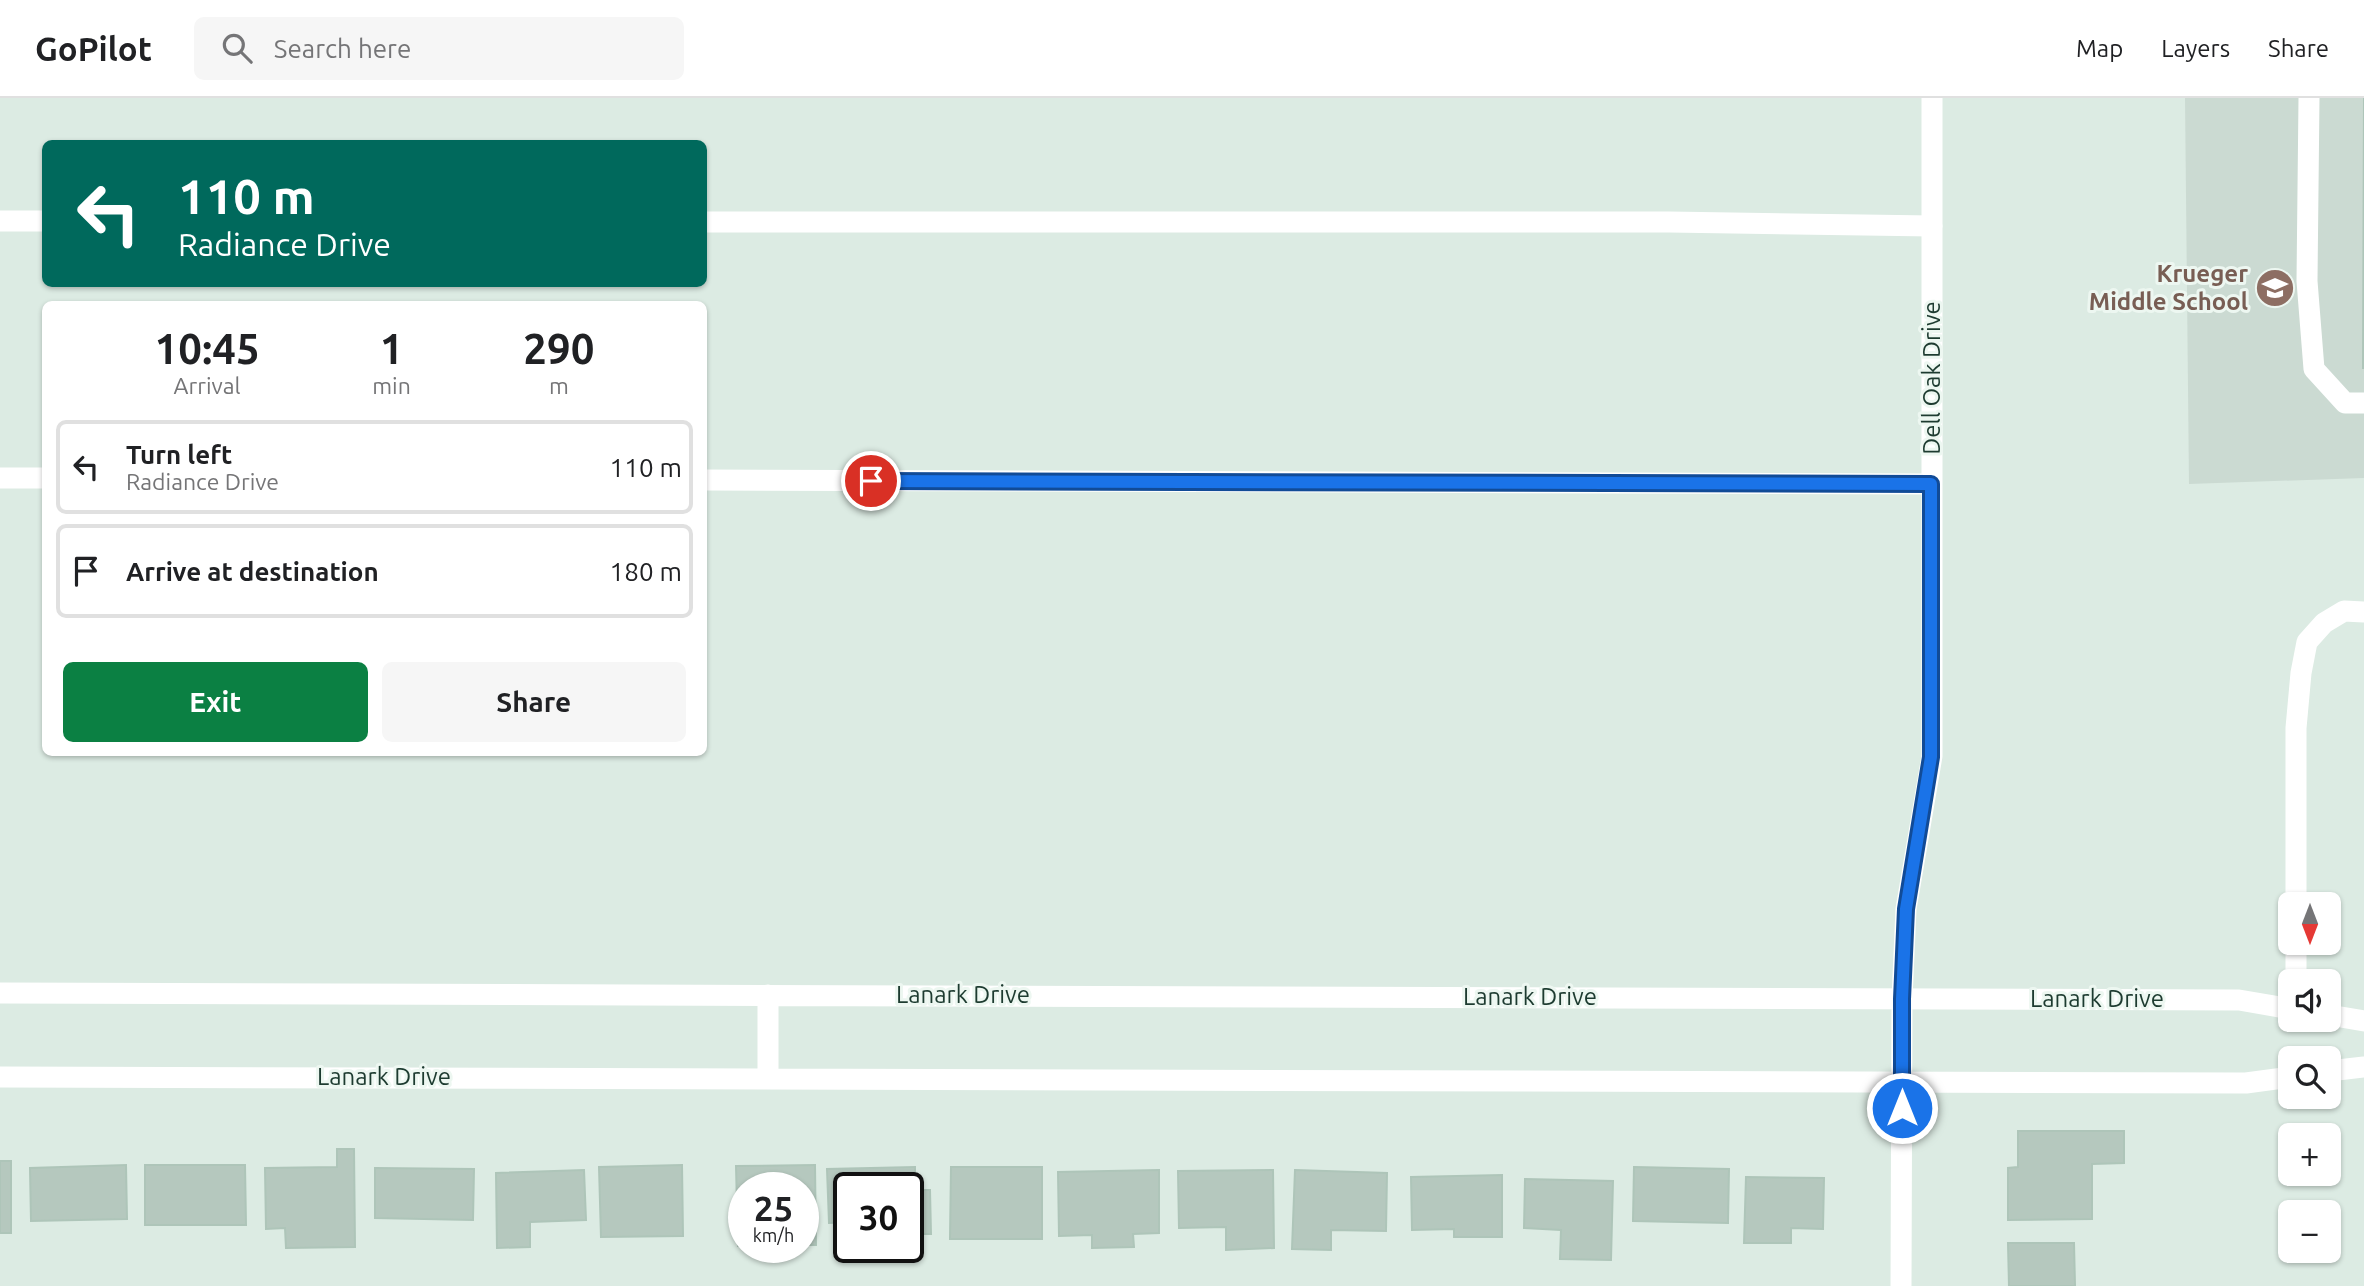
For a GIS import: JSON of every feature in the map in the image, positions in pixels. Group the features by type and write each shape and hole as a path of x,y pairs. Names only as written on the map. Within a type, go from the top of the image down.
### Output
{"street":[{"name":"Dell Oak Drive","path":"1902,1286 1902,999 1906,909 1931,757 1931,98"},
{"path":"2309,98 2307,281 2314,369 2345,403 2364,403"},
{"path":"0,220 42,220"},
{"path":"707,222 1669,222 1931,226"},
{"path":"0,478 42,478"},
{"path":"707,480 1931,484"},
{"path":"2296,892 2296,728 2307,642 2324,623 2344,611 2364,612"},
{"name":"Lanark Drive","path":"0,993 2239,1000 2278,1007"},
{"path":"768,995 768,1078"},
{"path":"2341,1017 2364,1021"},
{"path":"2341,1070 2364,1067"},
{"name":"Lanark Drive","path":"0,1077 1902,1083 2246,1083 2278,1079"}],"shaded area":[{"name":"Krueger Middle School","path":"2185,98 2364,98 2364,478 2189,484"}],"building":[{"path":"2364,98 2364,368 2363,368"},
{"path":"2018,1131 2124,1131 2124,1163 2092,1164 2092,1219 2008,1220 2008,1168 2018,1167"},
{"path":"337,1149 354,1149 355,1247 286,1248 285,1228 266,1229 265,1168 337,1167"},
{"path":"0,1161 11,1161 11,1233 0,1233"},
{"path":"126,1165 127,1219 31,1221 30,1168"},
{"path":"145,1165 245,1165 246,1225 145,1225"},
{"path":"682,1165 683,1236 601,1237 599,1167"},
{"path":"815,1165 815,1172 736,1172 736,1166"},
{"path":"915,1167 915,1172 833,1172 833,1223 829,1223 827,1169"},
{"path":"951,1167 1042,1167 1042,1239 950,1239"},
{"path":"1634,1167 1729,1169 1728,1223 1633,1221"},
{"path":"375,1168 474,1169 473,1220 375,1218"},
{"path":"584,1170 586,1220 530,1222 530,1247 497,1248 496,1173"},
{"path":"1159,1170 1159,1233 1133,1234 1134,1247 1092,1248 1092,1235 1059,1236 1058,1172"},
{"path":"1273,1170 1274,1248 1226,1250 1226,1227 1179,1228 1178,1171"},
{"path":"1295,1170 1387,1173 1386,1231 1331,1230 1331,1250 1292,1249"},
{"path":"1502,1175 1502,1237 1454,1237 1454,1229 1412,1230 1411,1177"},
{"path":"1746,1177 1824,1178 1823,1229 1791,1228 1791,1243 1744,1243"},
{"path":"1525,1179 1613,1181 1611,1260 1560,1259 1561,1230 1524,1228"},
{"path":"924,1190 930,1190 931,1234 924,1234"},
{"path":"2008,1243 2074,1243 2075,1286 2009,1286"}],"place":[{"name":"Krueger Middle School","path":"2275,288"}],"route":[{"path":"871,481 1931,484 1931,757 1906,909 1902,999 1902,1108"}]}
